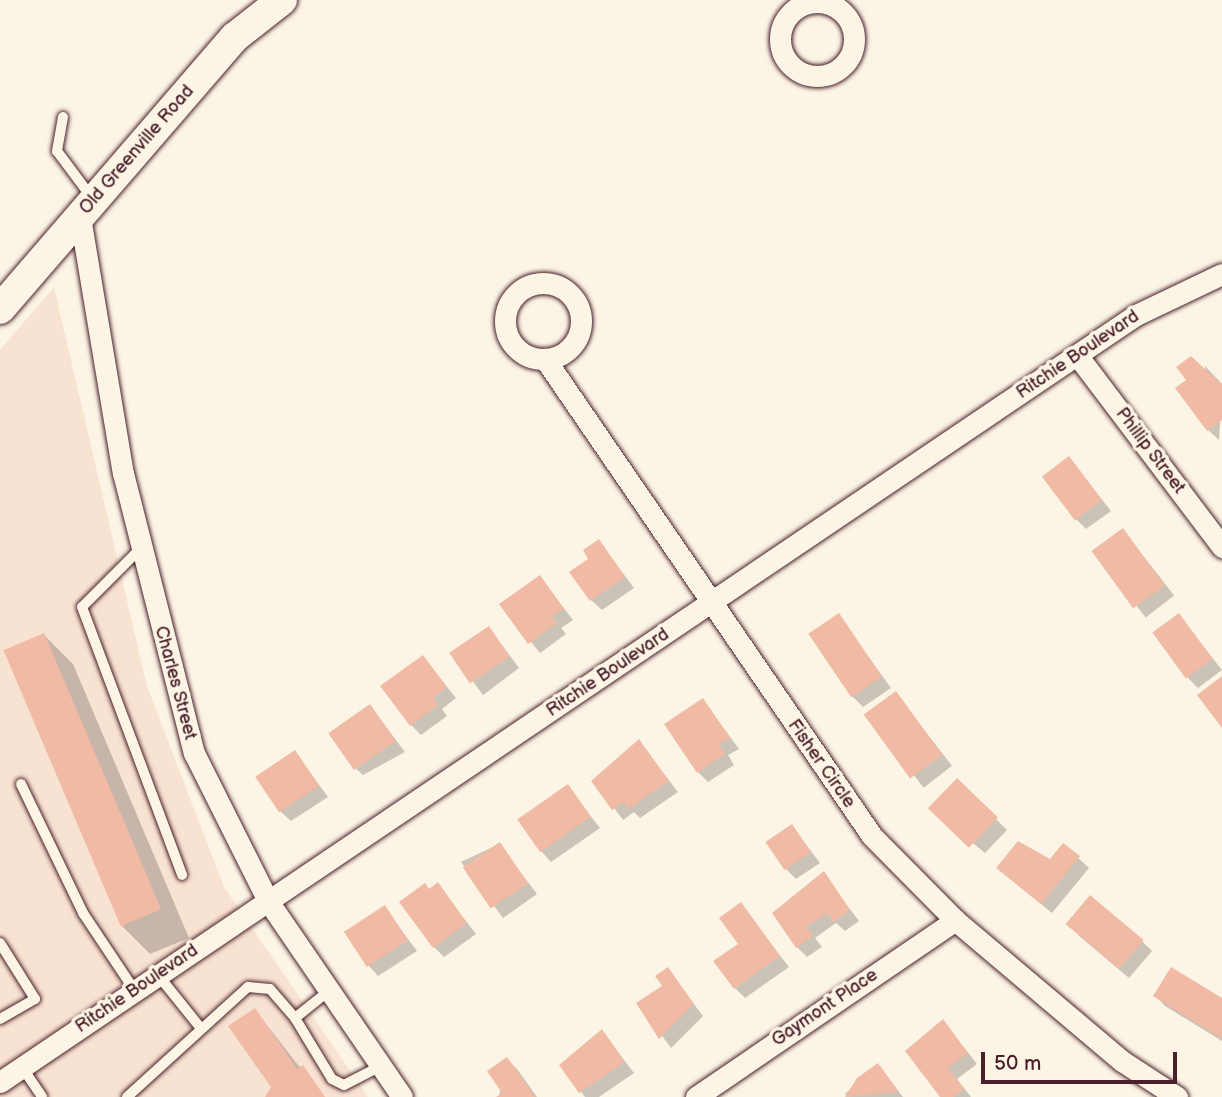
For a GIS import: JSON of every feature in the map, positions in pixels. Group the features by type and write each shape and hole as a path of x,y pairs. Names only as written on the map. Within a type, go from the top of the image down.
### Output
{"main road":[{"name":"Old Greenville Road","path":"0,309 235,37 282,0"}],"street":[{"name":"Charles Street","path":"87,209 141,548 194,753 268,901 402,1097"},
{"name":"Ritchie Boulevard","path":"0,1082 1077,355 1163,299 1222,274"},
{"name":"Phillip Street","path":"1077,355 1222,547"},
{"name":"Fisher Circle","path":"545,359 710,604 872,836 955,920 1122,1061 1177,1097"},
{"name":"Gaymont Place","path":"696,1097 955,920"}],"lane":[{"path":"63,117 57,151 87,209"},
{"path":"141,548 82,607 182,875"},
{"path":"20,783 83,913 135,991"},
{"path":"0,943 35,999 0,1018"},
{"path":"158,975 200,1026"},
{"path":"130,1096 200,1026 248,987 270,989 295,1018 332,1079 345,1085 381,1066"},
{"path":"295,1018 330,990"},
{"path":"22,1067 42,1097"}],"shaded area":[{"path":"54,287 147,686 224,887 368,1097 0,1097 0,350"}],"building":[{"path":"1191,356 1222,385 1222,420 1207,431 1175,388 1186,380 1176,367"},
{"path":"1069,456 1102,500 1075,520 1042,476"},
{"path":"1123,528 1165,585 1133,608 1091,551"},
{"path":"599,539 625,577 590,601 569,572 588,559 583,550"},
{"path":"540,575 564,609 552,617 557,623 528,644 499,604"},
{"path":"839,613 882,677 851,698 808,634"},
{"path":"1179,613 1213,659 1186,679 1152,632"},
{"path":"489,626 510,657 470,684 449,653"},
{"path":"44,633 161,909 121,926 3,650"},
{"path":"423,655 447,687 433,698 438,705 410,726 380,686"},
{"path":"1222,676 1222,728 1197,695"},
{"path":"896,691 942,755 910,778 864,715"},
{"path":"703,698 730,738 719,744 725,754 697,773 664,724"},
{"path":"370,704 396,741 354,770 328,733"},
{"path":"639,739 669,781 628,809 624,802 612,810 591,781"},
{"path":"295,750 319,786 279,812 255,777"},
{"path":"957,778 998,818 969,848 928,808"},
{"path":"568,784 591,817 540,852 517,820"},
{"path":"792,824 811,852 784,870 765,842"},
{"path":"1018,841 1050,859 1063,843 1080,856 1041,904 996,868"},
{"path":"500,842 528,883 491,909 463,867"},
{"path":"824,871 850,910 833,922 827,913 806,927 813,936 796,948 772,913"},
{"path":"438,882 467,923 433,948 399,902 425,883 429,889"},
{"path":"1090,895 1144,940 1119,969 1066,924"},
{"path":"741,902 780,956 734,989 713,961 738,944 719,918"},
{"path":"385,905 408,940 367,967 344,932"},
{"path":"668,967 694,1004 659,1039 636,1003 662,986 655,976"},
{"path":"1171,967 1222,998 1222,1039 1153,996"},
{"path":"255,1008 297,1069 303,1065 325,1097 265,1097 271,1087 228,1026"},
{"path":"943,1019 968,1053 948,1068 964,1089 953,1097 940,1097 905,1051"},
{"path":"602,1029 625,1062 579,1093 559,1065"},
{"path":"507,1057 535,1097 496,1097 502,1093 487,1071"},
{"path":"878,1063 899,1092 845,1097 857,1078"}]}
